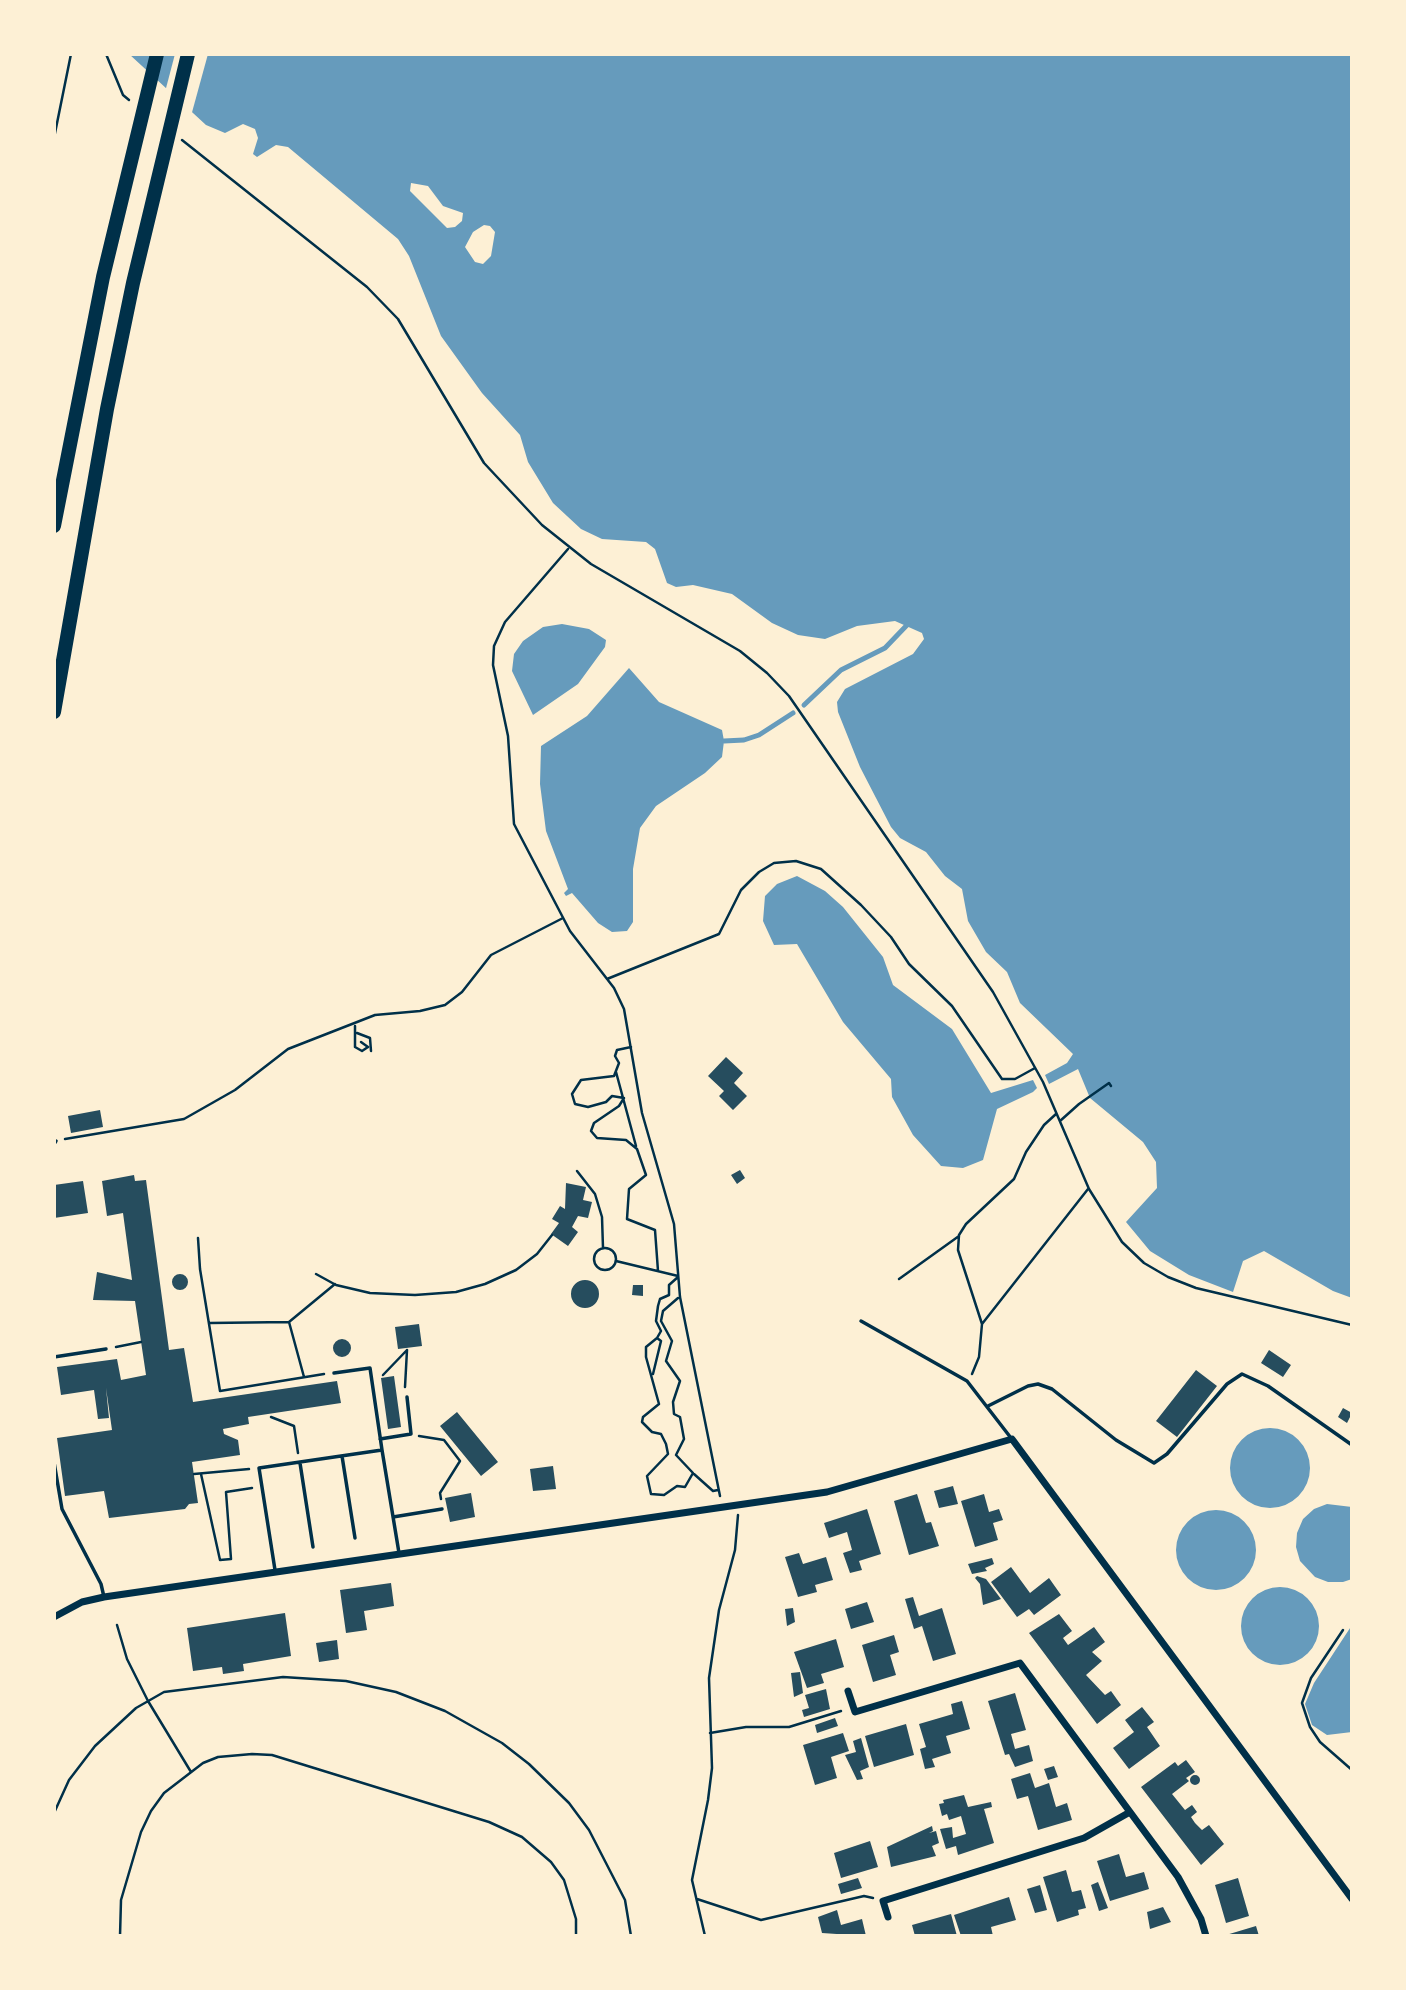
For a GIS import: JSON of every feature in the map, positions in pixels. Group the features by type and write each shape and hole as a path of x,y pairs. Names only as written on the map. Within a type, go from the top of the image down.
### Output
{"highway":[{"path":"54,526 103,277 157,54"},
{"path":"54,712 84,531 133,283 188,54"}],"street":[{"path":"54,1617 82,1602 104,1597 827,1492 1012,1439 1352,1899"},
{"path":"848,1691 855,1712 1020,1663 1178,1877 1201,1919 1206,1936"},
{"path":"888,1917 883,1901 1084,1838 1130,1812"}],"lane":[{"path":"861,1321 967,1381 1012,1439"},
{"path":"54,1357 106,1349"},
{"path":"334,1373 370,1368 399,1555"},
{"path":"988,1406 1028,1386 1038,1384 1052,1389 1116,1440 1154,1463 1167,1454 1227,1384 1242,1374 1268,1387 1352,1445"},
{"path":"380,1439 411,1434 407,1397"},
{"path":"275,1573 259,1468 382,1450"},
{"path":"342,1456 355,1538"},
{"path":"54,1462 62,1509 102,1584 104,1597"},
{"path":"300,1462 313,1547"},
{"path":"393,1517 442,1510"}],"path":[{"path":"54,138 71,54"},
{"path":"106,54 122,95 133,103"},
{"path":"173,134 367,287 398,319 484,463 513,497 569,548 623,584 740,651 789,696 993,992 1035,1068 1088,1189 1122,1242 1144,1263 1168,1277 1196,1288 1352,1325"},
{"path":"569,548 505,622 494,646 493,666 508,736 514,824 563,918 607,979 624,1009 642,1113 674,1224 680,1297 723,1509"},
{"path":"607,979 719,934 741,890 759,872 774,863 796,861 821,869 861,905 891,937 909,964 952,1006 1002,1079 1014,1079 1035,1068"},
{"path":"55,1142 184,1119 235,1090 288,1049 375,1015 420,1011 445,1005 462,992 491,954 563,918"},
{"path":"354,1025 357,1034 353,1042 362,1051 368,1047 361,1042"},
{"path":"357,1034 370,1038 371,1052"},
{"path":"631,1047 617,1050 616,1072 646,1175 629,1189 627,1219 655,1230 658,1272"},
{"path":"616,1072 610,1078 581,1080 572,1094 573,1101 578,1106 588,1107 606,1102 611,1096 624,1098"},
{"path":"1060,1121 1109,1083 1111,1086"},
{"path":"624,1098 619,1106 594,1123 591,1131 597,1138 626,1140 637,1149"},
{"path":"967,1381 979,1357 982,1324 958,1250 960,1235 966,1224 1001,1194 1023,1163 1044,1125 1056,1114"},
{"path":"577,1171 595,1194 602,1217 603,1248"},
{"path":"982,1324 1088,1189"},
{"path":"316,1274 335,1284 370,1293 415,1295 469,1289 516,1270 537,1254 552,1235"},
{"path":"900,1279 960,1235"},
{"path":"198,1238 200,1269 220,1391 334,1373"},
{"path":"603,1248 613,1251 616,1261"},
{"path":"603,1248 594,1256 597,1266 608,1270 616,1261"},
{"path":"616,1261 678,1277"},
{"path":"678,1277 669,1286 668,1295 660,1299 659,1321 662,1331 646,1347 646,1357 659,1404 643,1417 642,1422 652,1432 661,1434 668,1454 646,1476 652,1494 664,1494 677,1486 685,1487 693,1473"},
{"path":"210,1323 289,1322 335,1284"},
{"path":"659,1321 663,1311 680,1297"},
{"path":"659,1321 672,1342 666,1361 680,1381 673,1402 674,1414 680,1417 684,1440 676,1455 713,1491 718,1490"},
{"path":"289,1322 304,1377"},
{"path":"653,1377 660,1341 657,1338"},
{"path":"106,1349 141,1342"},
{"path":"371,1377 383,1375 407,1350 403,1377 407,1397"},
{"path":"271,1417 294,1426 300,1462"},
{"path":"411,1434 443,1440 460,1461 440,1493 442,1510"},
{"path":"194,1474 259,1468"},
{"path":"201,1474 220,1560 231,1559 226,1492 262,1487"},
{"path":"705,1936 692,1880 712,1768 709,1678 719,1609 735,1550 738,1507"},
{"path":"117,1625 127,1659 148,1701 191,1772"},
{"path":"1343,1630 1311,1678 1302,1703 1310,1727 1320,1742 1352,1770"},
{"path":"54,1813 69,1780 95,1746 117,1723 164,1692 302,1677 346,1681 396,1692 445,1711 502,1742 529,1764 569,1803 607,1859 625,1900 631,1936"},
{"path":"710,1733 746,1727 789,1727 843,1711 855,1712"},
{"path":"120,1936 121,1900 141,1832 164,1793 191,1772 218,1757 252,1754 272,1755 489,1822 522,1837 551,1862 564,1880 570,1897 576,1936"},
{"path":"696,1899 761,1920 864,1896 883,1901"}],"water":[{"path":"129,54 1352,54 1352,1298 1333,1291 1264,1251 1243,1261 1233,1292 1189,1275 1150,1251 1126,1222 1157,1188 1156,1162 1143,1142 1090,1098 1078,1069 1049,1084 1045,1075 1067,1063 1073,1054 1020,1003 1007,972 986,952 968,921 962,889 945,876 926,852 900,838 891,827 860,767 838,712 837,702 845,689 913,654 924,639 922,633 895,621 857,626 825,639 798,635 772,623 732,594 693,585 676,587 667,583 655,549 646,542 602,539 581,529 553,503 528,462 520,435 482,393 441,336 409,256 398,239 288,147 276,145 257,157 253,154 258,138 255,129 243,124 225,133 206,125","holes":["411,183 428,186 443,206 463,213 462,221 455,227 447,228 410,191","484,225 490,226 495,232 491,256 483,264 475,262 465,247 473,232"]},
{"path":"562,624 589,629 606,640 605,647 578,684 533,715 512,671 514,654 523,641 543,627"},
{"path":"629,668 659,702 722,730 724,741 722,757 705,773 656,806 640,828 633,869 633,922 627,931 612,932 598,923 572,893 566,896 564,893 568,889 546,831 540,784 541,746 587,716"},
{"path":"797,876 825,891 843,907 883,957 893,985 952,1029 991,1093 1033,1080 1037,1088 1033,1092 997,1109 983,1160 963,1168 941,1166 913,1135 892,1097 891,1079 843,1022 797,944 774,945 763,921 765,896 777,884"},
{"path":"1270,1428 1285,1431 1298,1440 1307,1453 1310,1468 1307,1483 1298,1496 1285,1505 1270,1508 1255,1505 1242,1496 1233,1483 1230,1468 1233,1453 1242,1440 1255,1431"},
{"path":"1327,1504 1352,1507 1352,1579 1343,1582 1328,1582 1315,1577 1300,1561 1296,1547 1297,1533 1303,1519 1314,1509"},
{"path":"1216,1510 1231,1513 1244,1522 1253,1535 1256,1550 1253,1565 1244,1578 1231,1587 1216,1590 1201,1587 1188,1578 1179,1565 1176,1550 1179,1535 1188,1522 1201,1513"},
{"path":"1272,1587 1288,1587 1302,1593 1313,1604 1319,1618 1319,1634 1313,1648 1302,1659 1288,1665 1272,1665 1258,1659 1247,1648 1241,1634 1241,1618 1247,1604 1258,1593"},
{"path":"1352,1625 1352,1732 1327,1735 1312,1725 1305,1704 1314,1683"}],"pier":[{"path":"175,54 208,54 191,116 165,92"}],"building":[{"path":"726,1057 743,1073 734,1083 747,1096 733,1110 719,1096 724,1091 708,1076"},
{"path":"100,1110 103,1127 71,1133 68,1116"},
{"path":"740,1170 745,1178 737,1184 731,1175"},
{"path":"134,1175 135,1181 146,1180 169,1350 184,1348 193,1402 337,1381 341,1403 248,1417 249,1424 223,1429 224,1434 238,1440 240,1455 192,1462 198,1503 189,1504 185,1509 109,1518 104,1491 65,1496 57,1438 112,1430 106,1388 109,1418 98,1419 94,1390 61,1395 57,1367 117,1359 121,1380 146,1375 135,1301 93,1300 97,1272 132,1280 123,1213 107,1216 102,1181"},
{"path":"83,1181 88,1213 54,1218 54,1185"},
{"path":"566,1183 586,1187 583,1200 592,1202 588,1218 578,1216 572,1227 578,1232 568,1246 551,1234 559,1223 552,1219 560,1206 565,1209"},
{"path":"177,1274 183,1274 188,1282 186,1288 177,1290 172,1285 172,1279"},
{"path":"585,1280 595,1284 599,1294 595,1304 585,1308 575,1304 571,1294 575,1284"},
{"path":"633,1285 643,1285 643,1296 632,1295"},
{"path":"419,1324 422,1346 398,1349 395,1327"},
{"path":"342,1339 348,1342 351,1348 348,1354 342,1357 336,1354 333,1348 336,1342"},
{"path":"1269,1350 1291,1365 1283,1377 1261,1363"},
{"path":"1196,1370 1217,1386 1177,1437 1156,1421"},
{"path":"394,1376 401,1427 388,1429 381,1378"},
{"path":"1343,1408 1352,1413 1347,1423 1338,1417"},
{"path":"457,1412 498,1462 481,1476 440,1426"},
{"path":"553,1466 556,1489 533,1491 530,1469"},
{"path":"953,1486 958,1504 939,1508 934,1491"},
{"path":"471,1493 475,1517 450,1522 445,1498"},
{"path":"917,1494 926,1523 931,1522 939,1546 909,1555 894,1501"},
{"path":"984,1494 989,1512 999,1509 1003,1520 993,1523 998,1540 975,1547 961,1501"},
{"path":"867,1509 881,1554 859,1561 862,1570 850,1573 843,1553 852,1550 847,1532 829,1538 824,1523"},
{"path":"799,1553 803,1564 826,1557 833,1580 815,1585 817,1592 798,1597 785,1557"},
{"path":"992,1558 994,1564 985,1568 987,1571 972,1574 968,1564"},
{"path":"1011,1567 1030,1593 1049,1578 1061,1595 1034,1615 1029,1609 1017,1617 991,1582"},
{"path":"977,1576 986,1579 1001,1599 983,1605 980,1584 975,1578"},
{"path":"391,1583 394,1606 364,1611 367,1630 346,1633 340,1590"},
{"path":"913,1597 919,1616 942,1608 956,1654 933,1661 922,1626 914,1629 905,1599"},
{"path":"867,1602 874,1622 851,1629 845,1609"},
{"path":"793,1608 795,1622 787,1626 785,1609"},
{"path":"285,1613 291,1656 243,1664 244,1671 223,1674 222,1667 193,1671 187,1628"},
{"path":"1059,1614 1072,1631 1063,1638 1068,1645 1094,1627 1105,1642 1092,1652 1102,1661 1086,1675 1105,1695 1111,1691 1121,1705 1097,1724 1029,1633"},
{"path":"894,1635 899,1652 890,1655 896,1675 873,1682 862,1645"},
{"path":"836,1639 844,1667 821,1674 824,1683 807,1688 794,1652"},
{"path":"337,1640 339,1659 319,1662 316,1643"},
{"path":"800,1672 803,1693 794,1697 791,1673"},
{"path":"826,1689 830,1709 804,1717 802,1710 809,1708 805,1695"},
{"path":"1015,1693 1026,1730 1011,1734 1015,1749 1029,1745 1033,1761 1015,1767 1009,1754 1005,1755 988,1701"},
{"path":"962,1701 970,1729 946,1736 951,1753 932,1759 935,1767 925,1769 920,1749 926,1747 919,1724 953,1714 951,1704"},
{"path":"1142,1707 1154,1722 1147,1727 1160,1746 1129,1769 1113,1748 1134,1732 1125,1720"},
{"path":"835,1718 838,1726 817,1733 815,1725"},
{"path":"906,1724 914,1755 874,1767 865,1736"},
{"path":"843,1733 849,1751 831,1757 837,1778 815,1785 803,1745"},
{"path":"861,1738 869,1767 860,1771 863,1779 857,1780 845,1755 856,1752 853,1741"},
{"path":"1186,1760 1195,1772 1186,1778 1189,1781 1172,1794 1185,1810 1192,1805 1197,1812 1191,1817 1195,1823 1202,1830 1209,1825 1224,1844 1201,1865 1141,1787 1175,1762 1178,1766"},
{"path":"1054,1766 1058,1777 1048,1780 1044,1769"},
{"path":"1030,1773 1035,1788 1049,1783 1056,1807 1067,1803 1072,1820 1038,1830 1028,1796 1017,1799 1011,1779"},
{"path":"1195,1775 1199,1776 1199,1784 1195,1785 1191,1784 1190,1780 1191,1776"},
{"path":"964,1795 968,1807 991,1802 992,1807 984,1809 994,1843 958,1855 956,1846 946,1849 940,1829 952,1827 953,1838 966,1834 961,1816 949,1820 947,1814 942,1816 939,1804 944,1803 943,1800"},
{"path":"932,1826 933,1831 929,1833 936,1831 939,1843 932,1846 936,1856 891,1867 887,1847"},
{"path":"870,1841 878,1867 841,1878 834,1853"},
{"path":"1119,1854 1126,1877 1144,1872 1149,1889 1110,1901 1097,1861"},
{"path":"1066,1870 1072,1892 1081,1890 1086,1908 1078,1910 1079,1915 1057,1922 1043,1877"},
{"path":"858,1878 862,1888 841,1894 838,1884"},
{"path":"1238,1878 1249,1916 1226,1923 1215,1885"},
{"path":"1098,1882 1108,1908 1099,1911 1091,1885"},
{"path":"1040,1885 1047,1910 1035,1913 1027,1889"},
{"path":"1009,1897 1016,1920 991,1927 993,1936 961,1936 954,1915"},
{"path":"1163,1907 1171,1922 1150,1929 1147,1912"},
{"path":"837,1910 841,1925 862,1919 866,1936 822,1933 818,1917"},
{"path":"951,1914 957,1936 915,1936 912,1925"},
{"path":"1256,1926 1259,1936 1226,1936 1226,1935"}],"waterway":[{"path":"804,705 841,670 885,648 908,624"},
{"path":"724,741 744,740 759,735 793,713"}]}
